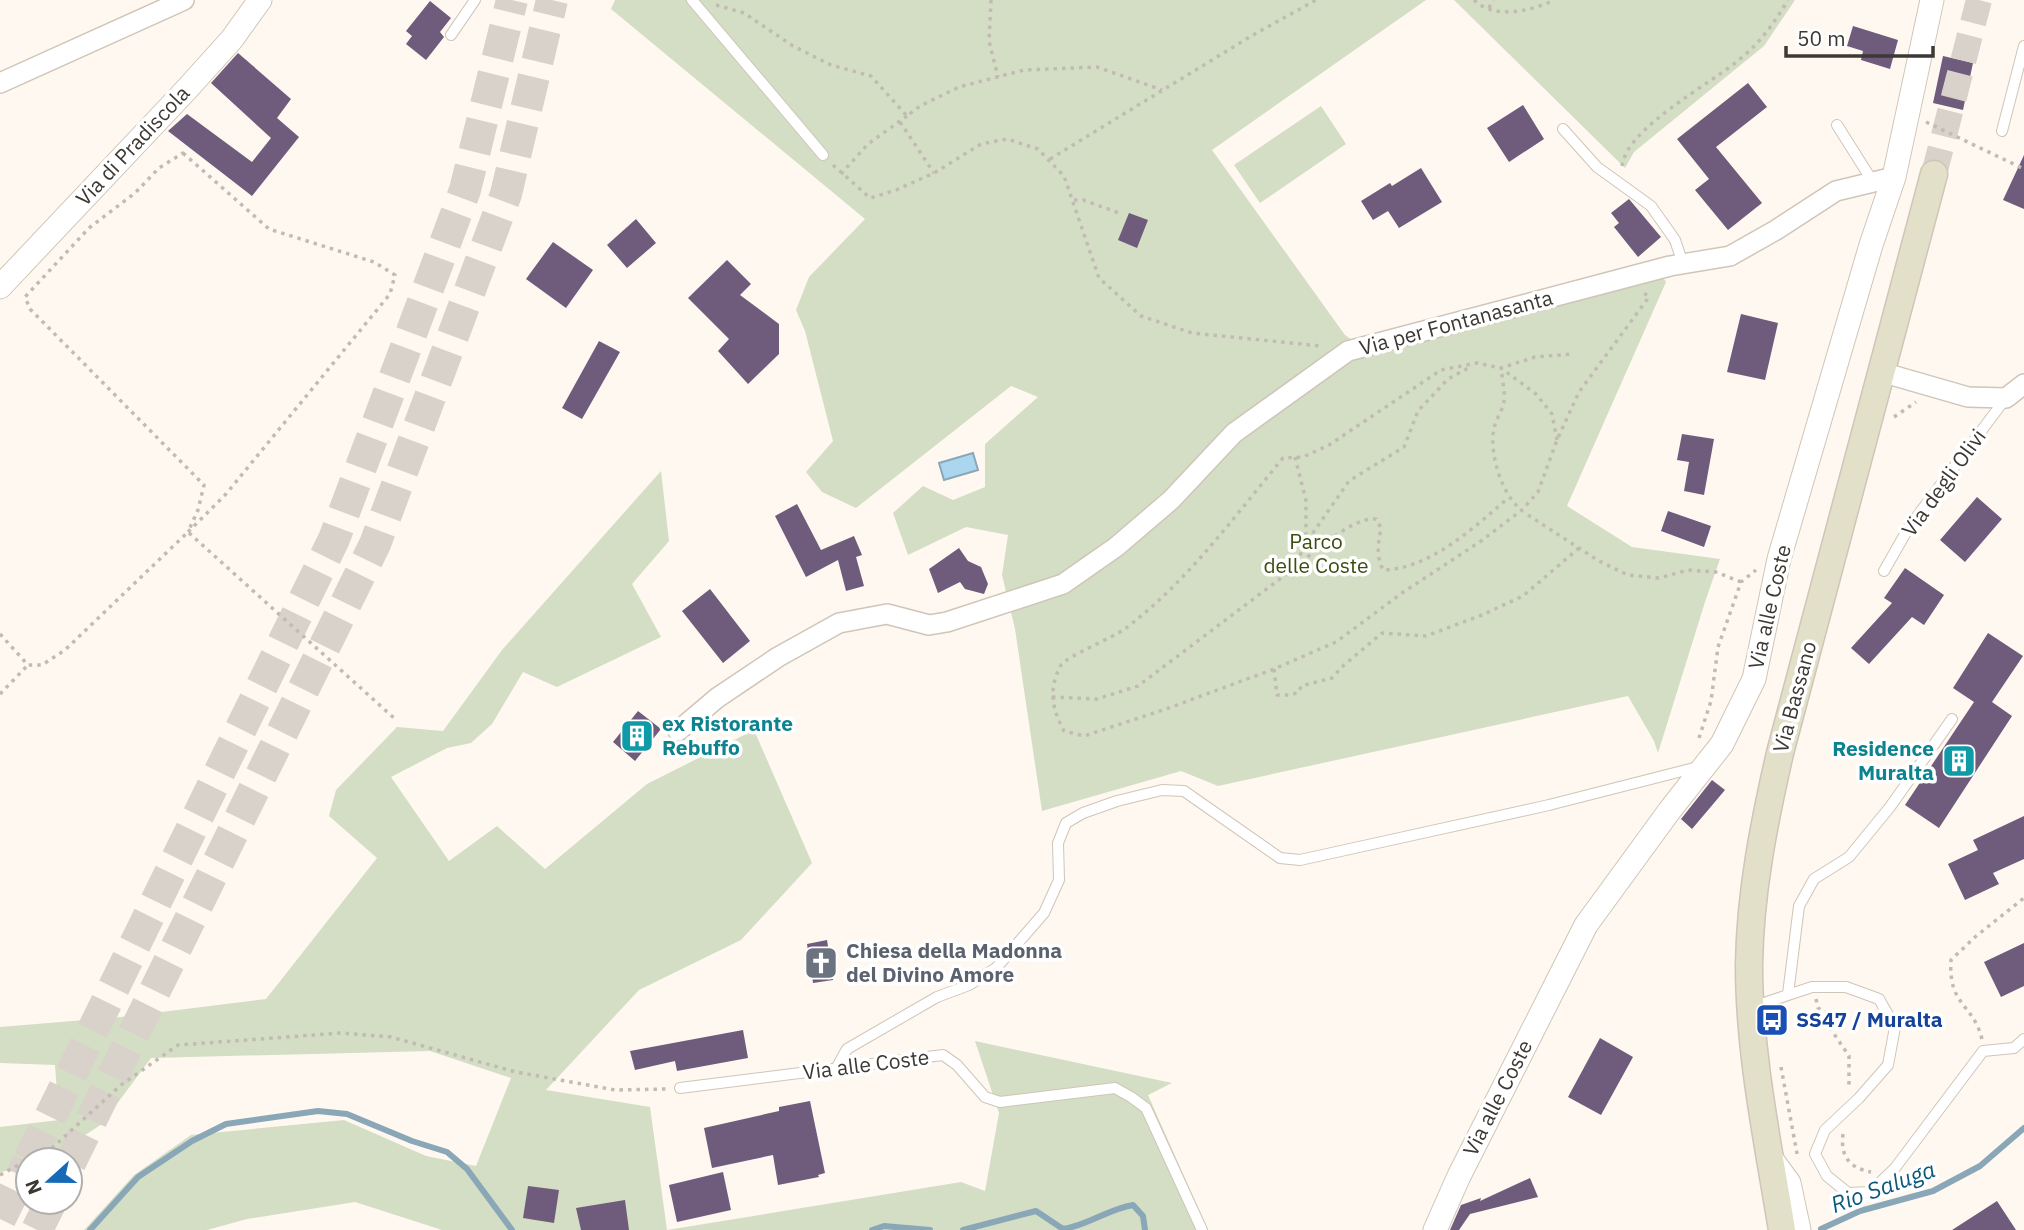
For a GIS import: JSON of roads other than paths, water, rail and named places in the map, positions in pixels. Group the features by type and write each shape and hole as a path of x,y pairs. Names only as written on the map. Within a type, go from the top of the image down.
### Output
{"main road":[{"name":"Via Bassano","path":"1782,1230 1751,1008 1749,963 1763,829 1783,740 1934,174"}],"street":[{"path":"0,83 184,0"},
{"name":"Via di Pradiscola","path":"0,287 187,89 232,39 260,0"},
{"name":"Via alle Coste","path":"1435,1230 1459,1175 1586,925 1722,744 1754,679 1779,559 1871,245 1884,180 1932,0"},
{"name":"Via per Fontanasanta","path":"678,731 727,692 778,657 839,623 887,614 929,625 947,622 1063,584 1115,547 1171,500 1234,433 1348,351 1683,264 1730,256 1836,191 1884,180"},
{"name":"Via degli Olivi","path":"1881,372 1968,397 2006,398 2024,384"},
{"path":"1770,1157 1788,1183 1799,1230"}],"lane":[{"path":"451,35 475,0"},
{"path":"692,0 823,155"},
{"path":"2003,131 2024,46"},
{"path":"1837,124 1884,180"},
{"path":"1563,129 1597,167 1651,206 1675,240 1683,264"},
{"name":"Via degli Olivi","path":"1884,570 1909,527 2006,398"},
{"path":"1786,995 1799,906 1814,879 1849,857 1890,807 1952,719"},
{"path":"836,1069 847,1049 937,997 969,985 996,968 1044,913 1059,880 1058,843 1066,823 1105,805 1162,790 1184,791 1280,858 1300,860 1549,805 1704,766"},
{"path":"1751,1008 1812,987 1846,987 1879,999 1895,1027 1888,1065 1859,1098 1825,1130 1815,1154 1827,1176 1848,1193 1870,1192 1895,1168 1983,1051 2014,1048 2024,1039"},
{"name":"Via alle Coste","path":"680,1088 943,1055 957,1065 985,1097 1000,1102 1115,1088 1146,1108 1202,1230"}],"water":[{"path":"973,453 978,470 944,480 939,463"}],"waterway":[{"name":"Rio Saluga","path":"90,1230 138,1177 192,1141 226,1124 318,1111 347,1114 412,1141 447,1152 467,1169 512,1230"},
{"name":"Rio Saluga","path":"1821,1229 1860,1211 1933,1191 1980,1166 2024,1128"},
{"name":"Rio Saluga","path":"963,1230 1036,1211 1063,1229 1133,1205 1143,1216 1145,1230"},
{"name":"Rio Saluga","path":"872,1230 884,1226 930,1230"}],"tunnel":[{"path":"36,1146 334,539 465,190 512,0"},
{"path":"78,1146 375,544 506,194 552,0"},
{"path":"1934,174 1979,0"},
{"path":"0,1219 14,1190"},
{"path":"37,1230 44,1216"}],"place":[{"name":"ex Ristorante Rebuffo","path":"637,736"},
{"name":"Residence Muralta","path":"1959,761"},
{"name":"Chiesa della Madonna del Divino Amore","path":"821,963"},
{"name":"SS47 / Muralta","path":"1772,1020"}],"park label":[{"name":"Parco delle Coste","path":"1316,554"}]}
